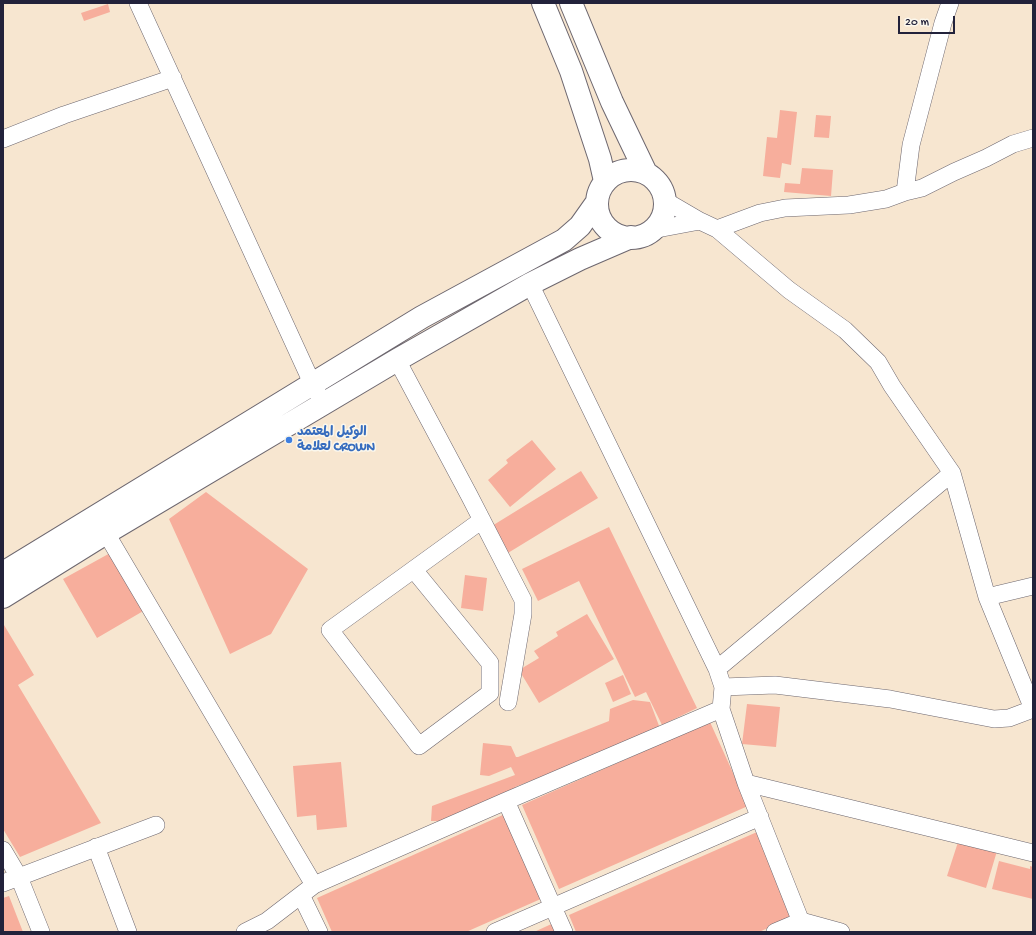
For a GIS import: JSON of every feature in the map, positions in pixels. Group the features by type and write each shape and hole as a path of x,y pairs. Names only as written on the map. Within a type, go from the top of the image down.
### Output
{"main road":[{"path":"543,3 571,71 600,159 605,181"},
{"path":"571,3 612,102 646,174"},
{"path":"3,597 106,532 323,403 530,284 580,259 632,238 642,236 652,230 660,221 664,211 662,192 658,184 646,174 631,170 624,170 605,181 599,191 597,202 598,213 602,223 610,231 620,236 632,238"},
{"path":"3,574 422,317 564,240 580,226 597,202"}],"street":[{"path":"138,3 312,384 323,403"},
{"path":"905,192 911,145 943,23 950,3"},
{"path":"3,139 64,115 173,78"},
{"path":"717,229 760,212 785,208 849,205 886,199 922,188 1013,144 1033,138"},
{"path":"664,200 717,229 789,290 845,330 878,362 892,386 952,473 987,597 1033,709 1010,718 994,719 890,698 775,685 723,687"},
{"path":"652,230 700,221"},
{"path":"530,284 716,669 723,687 721,709 746,783 803,926"},
{"path":"397,360 523,600 523,614 508,702"},
{"path":"716,669 952,473"},
{"path":"414,570 490,663 490,693 418,746 330,630 482,520"},
{"path":"106,532 307,890 319,932"},
{"path":"987,597 1033,586"},
{"path":"245,932 268,926 307,890 506,801 721,709"},
{"path":"746,783 1033,853"},
{"path":"506,801 564,932"},
{"path":"495,932 760,817"},
{"path":"11,880 156,825"},
{"path":"96,847 128,932"},
{"path":"3,850 11,880 41,932"},
{"path":"775,932 803,926 841,932"}],"building":[{"path":"108,4 110,12 84,21 81,13"},
{"path":"780,110 797,112 791,165 782,163 780,178 763,176 767,137 777,138"},
{"path":"816,115 831,116 829,138 814,137"},
{"path":"802,168 833,170 831,196 784,192 785,183 800,184"},
{"path":"532,440 556,469 510,507 488,480 508,463 506,460"},
{"path":"581,471 598,498 503,556 487,529"},
{"path":"206,492 308,569 271,634 230,654 169,519"},
{"path":"609,527 697,708 662,725 646,692 635,697 579,581 538,601 522,569"},
{"path":"112,552 145,610 97,638 63,579"},
{"path":"465,575 487,578 483,611 461,608"},
{"path":"587,614 614,659 539,703 519,670 539,658 534,651 558,636 556,632"},
{"path":"4,625 34,675 18,685 101,823 20,857 3,829"},
{"path":"623,675 631,694 613,702 605,683"},
{"path":"633,700 650,702 661,731 515,787 527,788 440,821 431,821 432,806 515,775 511,767 489,776 480,775 483,743 511,746 516,757 518,757 609,721 610,709"},
{"path":"747,704 780,707 776,747 742,744"},
{"path":"710,722 748,806 559,889 522,805"},
{"path":"341,762 347,827 317,830 316,815 297,817 293,766"},
{"path":"505,814 543,898 466,932 332,932 317,898"},
{"path":"757,832 795,916 759,932 576,932 569,915"},
{"path":"959,839 997,851 986,888 947,876"},
{"path":"999,861 1030,869 1030,866 1033,867 1033,899 992,889"},
{"path":"9,896 23,932 3,932 3,898"},
{"path":"558,921 563,932 534,932"}],"place":[{"name":"الوكيل المعتمد لعلامة CROWN","path":"289,440"}]}
